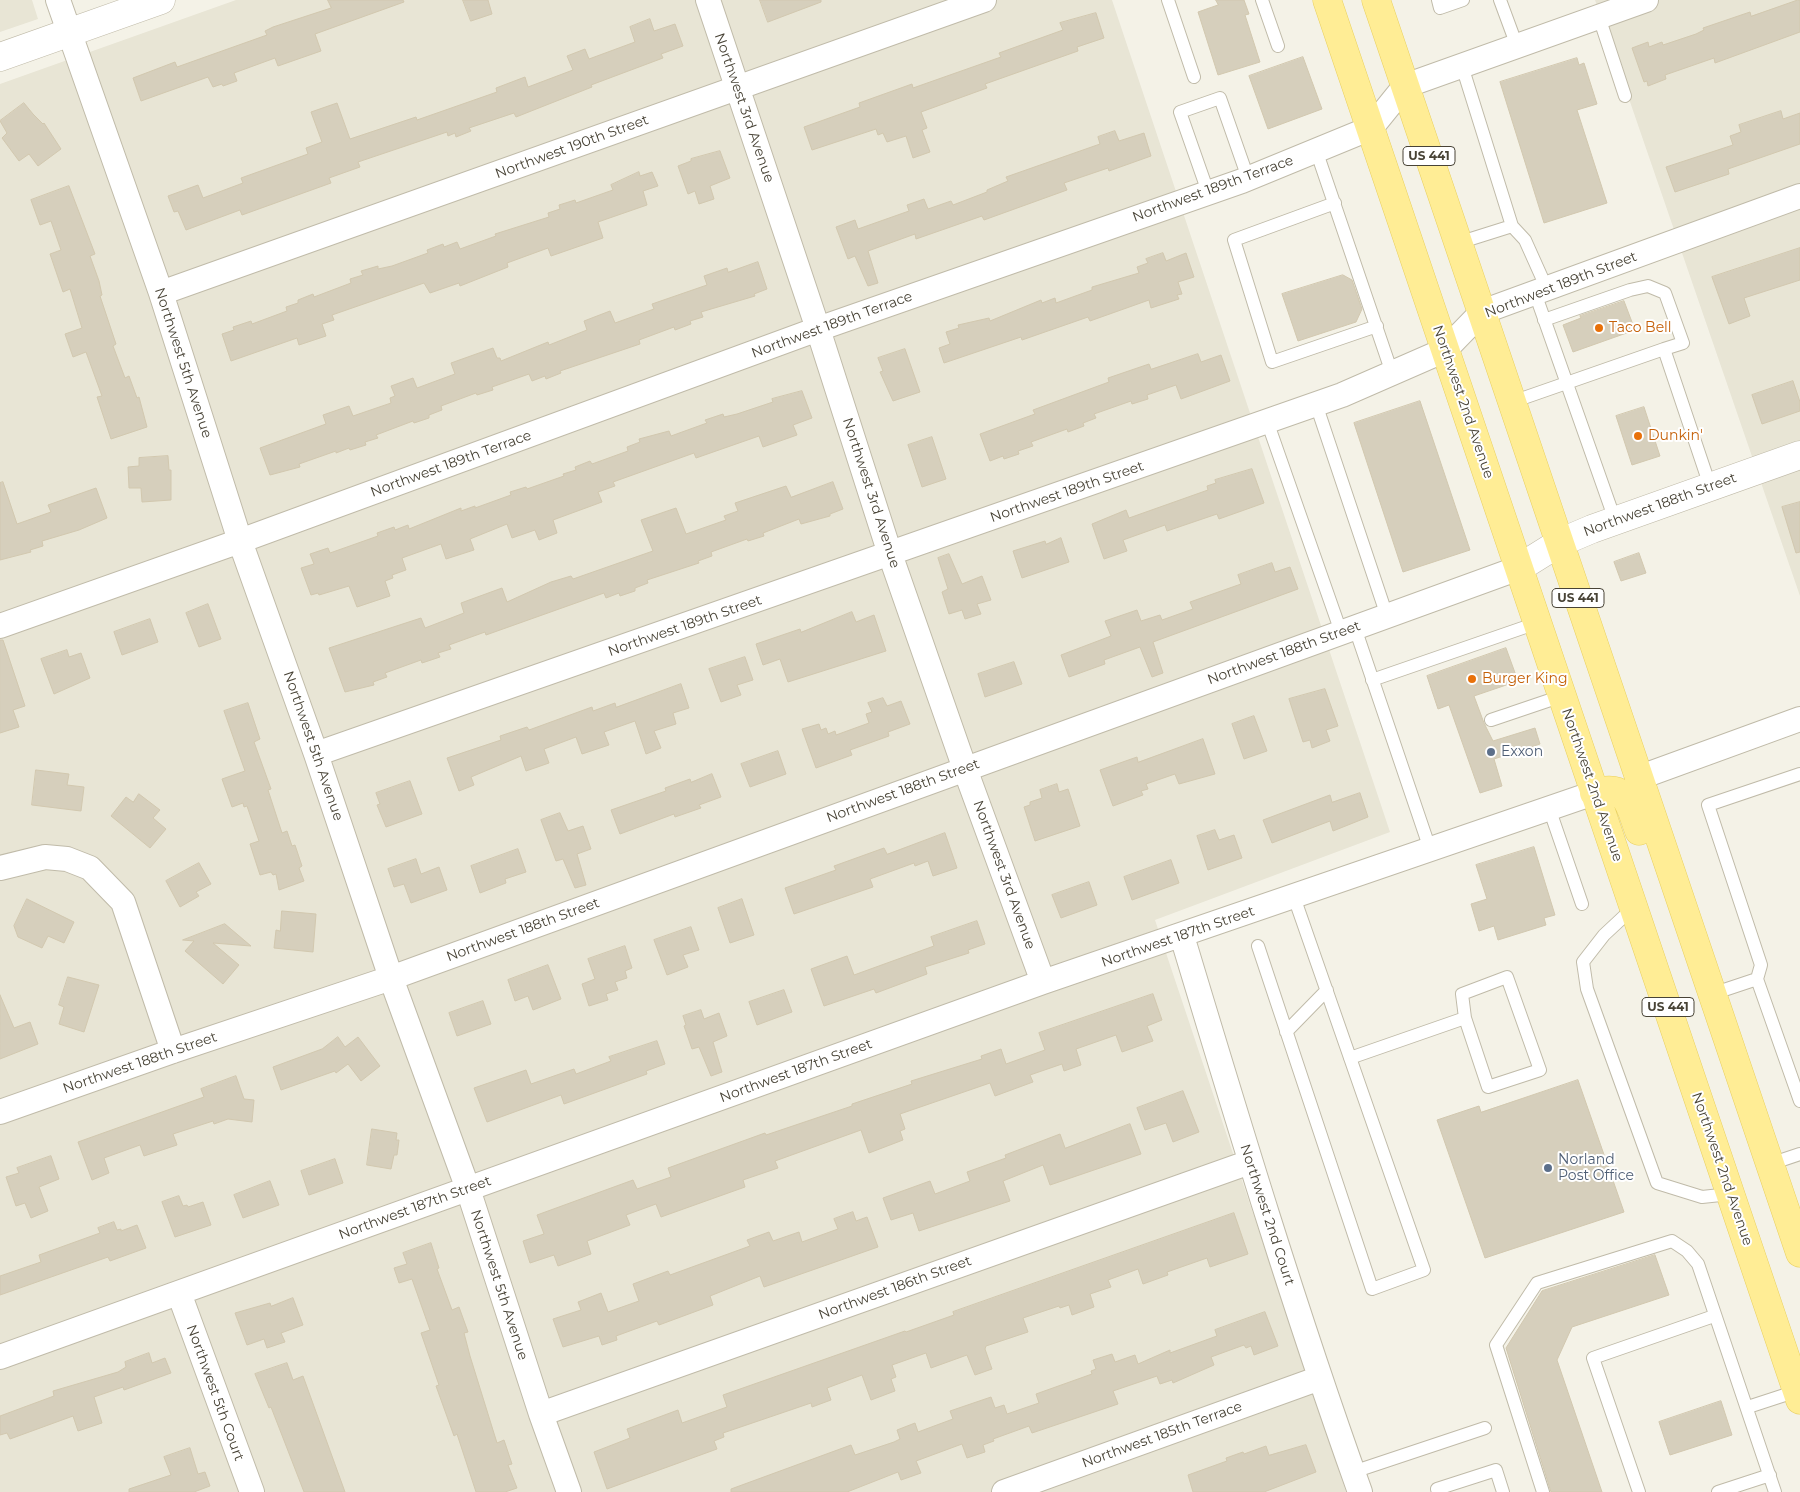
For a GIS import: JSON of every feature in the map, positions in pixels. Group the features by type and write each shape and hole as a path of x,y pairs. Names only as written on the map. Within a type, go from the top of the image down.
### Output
{"main road":[{"name":"Northwest 2nd Avenue","path":"1327,0 1799,1394"},
{"name":"US 441","path":"1376,0 1800,1253"},
{"path":"1594,793 1609,788 1618,791 1628,800 1649,857 1658,866 1669,868"},
{"path":"1779,1336 1800,1359"}],"street":[{"name":"Northwest 5th Avenue","path":"58,0 161,294 240,542 316,754 392,978 468,1189 541,1414 569,1492"},
{"path":"0,57 161,0"},
{"name":"Northwest 3rd Avenue","path":"708,0 818,329 890,554 965,769 1043,982"},
{"name":"Northwest 190th Street","path":"161,294 984,0"},
{"path":"1405,86 1646,0"},
{"name":"Northwest 189th Terrace","path":"0,626 240,542 818,329 1248,178 1371,128 1405,86"},
{"name":"Northwest 189th Street","path":"316,754 1316,404 1445,350 1482,312 1800,196"},
{"name":"Northwest 188th Street","path":"0,1112 173,1050 392,978 1388,616 1519,568 1559,543 1615,520 1800,455"},
{"path":"1638,778 1800,719"},
{"name":"Northwest 187th Street","path":"0,1357 1043,982 1182,936 1594,793"},
{"path":"0,868 45,858 66,859 90,868 123,902 173,1050"},
{"name":"Northwest 2nd Court","path":"1182,936 1250,1162 1356,1482"},
{"name":"Northwest 186th Street","path":"541,1414 1250,1162"},
{"name":"Northwest 5th Court","path":"179,1294 252,1492"},
{"name":"Northwest 185th Terrace","path":"1004,1492 1320,1378"}],"lane":[{"path":"1262,0 1278,46"},
{"path":"1438,0 1440,8 1463,0"},
{"path":"1500,0 1517,46"},
{"path":"1171,1 1194,77"},
{"path":"1599,17 1625,96"},
{"path":"1462,66 1512,226 1525,240 1541,291 1544,320 1615,520"},
{"path":"1208,192 1180,112 1220,98 1248,178"},
{"path":"1316,150 1392,373"},
{"path":"1335,203 1234,240 1272,362 1377,326"},
{"path":"1458,243 1512,226"},
{"path":"1512,402 1683,343 1665,293 1648,286 1630,290 1544,320"},
{"path":"1664,349 1710,486"},
{"path":"1316,404 1388,616"},
{"path":"1267,421 1348,630 1372,680 1430,849"},
{"path":"1372,680 1537,623"},
{"path":"1491,720 1562,696"},
{"path":"1800,774 1708,805 1761,964 1758,979 1800,1101"},
{"path":"1549,808 1582,904"},
{"path":"1258,946 1372,1289 1424,1270 1294,897"},
{"path":"1634,907 1604,935 1582,962 1587,990 1657,1183 1702,1197 1730,1194"},
{"path":"1508,977 1540,1070 1488,1087 1465,1018 1462,994 1508,977"},
{"path":"1712,994 1758,979"},
{"path":"1286,1032 1327,990"},
{"path":"1350,1058 1465,1018"},
{"path":"1770,1164 1800,1154"},
{"path":"1543,1492 1496,1345 1537,1283 1672,1241 1687,1251 1698,1264 1714,1316 1748,1407 1775,1492"},
{"path":"1639,1492 1593,1358 1714,1316"},
{"path":"1748,1407 1799,1394"},
{"path":"1356,1482 1485,1428"},
{"path":"1438,1492 1436,1489 1496,1470 1503,1492"},
{"path":"1718,1492 1770,1476"}],"shaded area":[{"path":"0,0 32,0 38,19 0,32"},
{"path":"236,0 1112,0 1390,832 1155,920 1346,1492 0,1492 0,84"},
{"path":"1595,0 1800,0 1800,596"}],"building":[{"path":"328,0 403,0 404,2 315,34 321,51 278,66 275,58 234,73 237,81 223,86 222,84 213,87 208,77 141,101 133,78 175,62 177,67 267,35 265,31 273,27 331,8"},
{"path":"463,0 488,0 492,14 471,21"},
{"path":"760,0 821,0 821,2 768,22"},
{"path":"1216,0 1244,0 1249,14 1245,15 1260,62 1218,75 1198,12 1218,5"},
{"path":"1800,0 1800,32 1715,63 1714,58 1665,75 1666,79 1648,86 1647,81 1644,82 1632,48 1648,42 1649,47 1662,42 1663,45 1696,34 1704,30 1703,28 1750,12 1751,16"},
{"path":"1096,13 1104,38 1077,47 1078,51 985,84 987,88 921,112 927,128 922,130 930,152 913,158 906,136 887,142 883,133 878,135 876,129 812,150 804,127 860,107 859,103 912,84 913,88 1001,57 999,53 1063,30 1060,23"},
{"path":"650,19 654,31 675,24 683,46 661,54 663,58 591,85 592,87 516,117 514,113 469,128 471,131 456,137 455,133 448,136 447,132 358,162 360,167 329,178 331,183 242,215 240,210 186,230 178,211 174,212 168,196 198,185 203,198 243,183 241,178 308,154 306,148 322,142 311,112 337,103 350,139 416,117 417,120 497,92 496,88 525,77 528,87 573,70 567,56 585,49 589,59 635,42 630,27"},
{"path":"1303,57 1322,109 1268,129 1249,76"},
{"path":"1577,58 1579,65 1584,63 1597,104 1577,110 1607,203 1544,223 1500,82"},
{"path":"24,103 44,123 61,149 38,166 29,154 19,161 2,138 7,133 0,121"},
{"path":"1781,111 1783,119 1800,113 1800,144 1728,169 1729,174 1675,192 1666,167 1733,145 1730,136 1741,132 1739,125"},
{"path":"1115,131 1119,141 1144,133 1151,156 1109,171 1108,168 1064,183 1067,190 984,220 982,216 916,239 915,234 868,251 878,283 868,286 855,256 848,259 836,227 855,220 858,229 909,211 907,205 924,199 928,209 951,201 953,205 987,192 987,190 1008,181 1006,177 1100,144 1098,137"},
{"path":"720,151 730,178 710,186 714,199 699,204 695,191 688,194 678,166 691,161 691,159"},
{"path":"639,172 640,176 652,172 658,186 643,191 647,205 598,222 603,238 551,256 548,248 507,263 508,267 460,286 459,283 430,293 424,283 332,315 334,320 322,324 326,336 299,345 297,338 231,361 222,334 234,330 233,327 251,321 252,324 287,311 286,307 298,303 298,300 313,294 314,297 351,283 350,279 363,275 361,271 378,266 378,269 392,266 428,253 427,250 443,244 444,247 457,242 460,249 496,236 495,234 549,217 548,213 560,209 559,205 575,200 576,203 613,190 611,185"},
{"path":"69,186 95,254 90,256 99,281 102,295 100,296 116,344 113,346 125,378 129,376 137,398 139,397 147,427 111,439 97,397 102,396 86,352 73,357 65,334 82,328 70,289 63,292 50,254 61,250 51,221 40,225 31,200"},
{"path":"1800,248 1800,280 1744,298 1750,316 1729,324 1712,277"},
{"path":"1163,253 1166,261 1186,253 1194,277 1178,282 1182,294 1177,295 1179,299 1151,308 1149,300 1090,321 1088,317 1022,340 1021,337 944,363 939,348 950,344 946,332 959,328 958,325 989,318 990,321 1041,300 1042,303 1055,298 1056,303 1092,290 1092,287 1139,273 1137,267 1148,263 1146,259"},
{"path":"758,262 767,289 754,294 755,296 701,312 703,317 690,321 691,324 675,330 674,327 639,340 640,344 560,371 561,373 546,379 545,376 532,381 529,374 492,387 493,390 477,395 476,393 441,406 442,410 429,415 429,418 414,423 413,421 376,435 378,438 365,442 366,445 336,453 336,451 299,464 300,467 270,475 260,448 326,424 323,415 349,406 353,416 391,403 390,398 395,396 391,386 413,378 417,388 455,374 451,363 493,348 497,358 500,358 501,361 548,342 549,345 587,330 584,321 610,311 615,323 654,309 652,304 707,285 704,276 727,268 728,272"},
{"path":"1343,275 1352,280 1362,309 1356,322 1298,341 1282,294"},
{"name":"Taco Bell","path":"1624,301 1635,330 1573,352 1563,325 1581,318 1580,316"},
{"path":"905,349 920,392 893,401 880,372 883,371 878,358"},
{"path":"1198,354 1201,362 1221,355 1230,381 1181,399 1176,385 1147,395 1148,399 1132,404 1131,401 1094,414 1096,418 1083,423 1084,426 1068,432 1067,429 1031,442 1033,446 1018,451 1019,454 1004,459 1003,456 990,461 980,434 1035,414 1033,410 1109,382 1108,378 1149,364 1151,369"},
{"path":"1793,381 1800,402 1800,411 1762,424 1752,395"},
{"path":"802,391 812,418 793,425 797,435 763,447 759,436 696,458 694,453 613,482 615,486 598,492 602,502 553,520 557,533 539,540 535,530 512,538 507,524 470,539 474,550 446,559 441,544 402,558 406,570 392,575 393,578 385,581 390,596 357,607 349,586 319,595 318,593 311,595 301,568 314,564 310,554 328,548 330,553 378,536 377,533 394,527 395,530 408,525 409,529 461,508 461,511 475,506 475,508 511,495 510,492 526,487 527,489 564,476 563,474 576,470 575,467 590,461 592,464 628,451 627,447 640,442 639,439 669,431 671,436 707,423 705,420 723,414 724,417 737,414 773,402 772,399"},
{"path":"1420,401 1470,550 1403,572 1354,423"},
{"name":"Dunkin'","path":"1644,407 1660,456 1632,465 1616,416"},
{"path":"932,437 946,479 922,487 908,445"},
{"path":"168,456 169,470 171,470 171,500 142,502 141,488 129,488 128,467 139,466 139,458"},
{"path":"1252,469 1264,503 1219,519 1217,514 1167,531 1165,525 1123,540 1127,551 1104,559 1092,524 1126,510 1129,518 1208,490 1207,486 1216,483 1215,480"},
{"path":"3,482 17,524 51,512 48,505 96,488 107,518 79,530 42,541 43,546 30,550 31,552 0,560 0,483"},
{"path":"833,482 843,509 830,514 830,516 801,524 799,519 763,533 764,536 748,541 747,539 711,552 712,556 698,561 699,563 647,580 648,583 635,588 635,591 620,596 619,593 606,598 604,593 486,635 485,632 449,645 451,649 438,653 440,657 422,663 421,660 385,673 387,677 373,682 374,685 345,692 329,648 421,618 425,628 464,613 461,603 502,588 507,602 551,582 571,576 573,579 653,551 641,520 676,508 686,534 726,520 724,516 738,511 735,503 786,486 791,497"},
{"path":"1800,502 1800,552 1796,553 1782,507"},
{"path":"1061,538 1069,562 1022,578 1013,551 1045,541 1046,544"},
{"path":"1639,553 1646,573 1621,581 1614,562"},
{"path":"949,554 962,584 982,576 991,600 977,604 981,614 965,619 962,610 949,614 942,592 948,589 938,558"},
{"path":"1272,563 1275,572 1290,567 1298,589 1153,642 1163,673 1152,677 1140,647 1104,660 1105,664 1069,677 1061,655 1111,636 1105,621 1137,610 1141,621 1160,615 1162,620 1193,609 1190,602 1241,584 1238,575"},
{"path":"208,604 221,639 199,647 186,613"},
{"path":"852,612 856,622 874,615 886,651 788,682 780,659 763,665 756,644 800,629 801,632"},
{"path":"150,619 158,642 122,655 114,632"},
{"path":"0,640 3,640 25,706 13,710 19,727 0,733"},
{"path":"1506,648 1518,681 1474,696 1493,741 1535,728 1540,744 1494,759 1502,786 1480,793 1449,705 1438,709 1427,676"},
{"path":"67,650 69,657 81,653 90,678 54,694 41,659"},
{"path":"745,657 753,680 737,685 741,695 721,702 709,669"},
{"path":"1014,662 1022,684 985,697 978,674"},
{"path":"681,684 689,708 673,713 676,724 654,731 661,748 646,754 635,721 604,732 609,745 582,754 576,737 544,749 549,763 526,771 521,756 471,777 474,785 459,791 447,758 501,740 500,736 527,727 529,730 592,707 593,711 615,703 616,707"},
{"path":"1325,689 1338,726 1326,730 1330,741 1312,748 1310,740 1303,742 1289,699"},
{"path":"883,698 887,706 901,701 910,724 888,732 889,736 850,750 852,755 816,768 802,729 819,724 821,730 826,728 828,734 835,731 836,735 869,723 866,714 872,712 868,703"},
{"path":"248,703 260,739 254,742 271,789 268,790 282,833 287,831 292,846 295,845 302,866 299,868 304,881 279,890 276,874 273,875 271,872 260,875 250,844 259,841 247,806 244,807 243,803 232,807 222,779 245,771 224,711"},
{"path":"1254,716 1267,751 1244,759 1232,724"},
{"path":"1203,739 1215,774 1179,784 1175,774 1146,784 1148,789 1141,791 1143,795 1113,806 1100,770 1137,757 1138,762"},
{"path":"778,751 786,774 750,787 741,764"},
{"path":"36,770 69,774 67,785 84,787 81,811 32,805"},
{"path":"712,774 721,797 699,805 701,808 675,817 674,814 620,834 611,810 666,791 665,788 690,779 691,782"},
{"path":"410,781 422,814 386,827 377,805 380,804 376,793"},
{"path":"1057,784 1059,792 1068,789 1080,826 1035,841 1024,807 1030,805 1030,802 1042,798 1040,790"},
{"path":"1360,793 1368,817 1333,831 1330,821 1272,843 1263,820 1330,795 1332,802"},
{"path":"139,794 160,810 153,818 166,829 150,848 111,816 126,797 133,802"},
{"path":"560,813 568,831 583,826 591,849 577,854 586,885 575,888 563,859 556,861 541,820"},
{"path":"1215,830 1219,840 1234,835 1242,858 1208,870 1197,836"},
{"path":"945,833 957,868 933,876 928,861 915,866 914,863 870,879 873,887 794,914 785,888 836,870 834,866 884,848 887,854"},
{"path":"1534,847 1555,915 1544,918 1546,925 1498,940 1494,926 1479,931 1471,904 1487,899 1476,865"},
{"path":"518,849 526,872 505,879 506,883 480,893 471,866"},
{"path":"416,859 421,874 439,867 447,890 411,903 404,884 394,887 388,869"},
{"path":"1171,860 1179,883 1132,900 1124,877"},
{"path":"199,863 211,884 196,892 199,896 180,907 166,881"},
{"path":"1089,882 1097,905 1061,918 1052,895"},
{"path":"27,899 74,922 64,943 48,936 42,948 18,937 14,926"},
{"path":"742,899 754,935 730,943 718,908"},
{"path":"282,911 316,914 313,952 274,948 276,930 280,931"},
{"path":"977,921 985,944 968,950 969,953 925,967 927,974 876,993 874,989 824,1006 811,969 847,956 854,975 934,946 931,937"},
{"path":"225,924 251,946 213,943 239,965 223,984 185,951 194,941 183,940"},
{"path":"691,927 699,950 683,955 688,967 667,975 654,940"},
{"path":"625,946 632,968 625,971 627,978 615,982 618,990 606,994 608,1000 589,1006 582,984 595,979 588,959"},
{"path":"548,965 561,999 533,1010 528,996 515,1001 508,980"},
{"path":"68,977 99,985 84,1032 59,1024 64,1007 59,1005"},
{"path":"784,990 792,1012 757,1025 749,1002"},
{"path":"1153,994 1162,1020 1147,1026 1153,1041 1122,1052 1116,1035 1076,1049 1081,1065 1064,1071 1062,1064 1030,1075 1033,1082 995,1096 990,1083 900,1114 905,1129 900,1131 903,1140 869,1153 861,1130 775,1161 778,1168 743,1180 745,1187 661,1217 656,1204 626,1215 630,1225 587,1241 591,1254 558,1266 554,1255 530,1263 523,1241 544,1234 537,1215 633,1180 637,1189 671,1177 668,1168 765,1133 766,1135 852,1106 852,1104 912,1084 911,1081 982,1059 981,1056 1001,1049 1006,1064 1045,1050 1039,1033"},
{"path":"0,995 14,1028 30,1022 38,1044 0,1059"},
{"path":"483,1001 491,1024 457,1036 449,1013"},
{"path":"701,1010 704,1019 719,1013 727,1036 713,1042 722,1072 711,1076 699,1047 692,1049 684,1026 686,1025 683,1016"},
{"path":"338,1037 345,1047 358,1037 380,1066 361,1081 348,1064 336,1073 335,1071 281,1090 273,1067 322,1049"},
{"path":"657,1041 665,1064 646,1071 647,1074 564,1104 561,1095 487,1122 474,1088 526,1070 531,1084 574,1069 576,1074 611,1061 609,1057"},
{"path":"236,1076 244,1099 254,1100 252,1122 228,1119 214,1124 213,1121 173,1134 177,1145 144,1156 140,1145 104,1158 109,1173 92,1180 78,1142 204,1097 201,1089"},
{"path":"1578,1080 1624,1212 1485,1258 1437,1120 1479,1106 1481,1112"},
{"path":"1183,1091 1199,1132 1173,1142 1166,1123 1145,1130 1137,1108"},
{"path":"1130,1124 1141,1154 1050,1185 1043,1165 1003,1181 1010,1201 919,1231 913,1213 891,1220 883,1198 930,1181 935,1194 970,1181 967,1172 1006,1158 1005,1155 1060,1134 1065,1148"},
{"path":"372,1129 397,1133 396,1140 399,1140 397,1155 394,1155 391,1169 367,1165"},
{"path":"51,1156 59,1179 39,1187 48,1211 31,1218 25,1203 16,1206 6,1177 19,1173 17,1168"},
{"path":"335,1159 343,1183 309,1195 301,1171"},
{"path":"270,1181 279,1205 243,1218 234,1195"},
{"path":"179,1196 183,1206 187,1205 188,1207 203,1202 211,1225 175,1237 162,1202"},
{"path":"853,1212 856,1221 867,1217 878,1247 764,1287 760,1276 710,1296 713,1305 659,1325 657,1321 616,1336 617,1340 602,1345 599,1336 563,1347 553,1319 581,1310 578,1302 601,1293 608,1312 639,1301 633,1284 668,1271 670,1275 750,1246 747,1240 769,1232 773,1241 799,1232 802,1242 838,1229 834,1219"},
{"path":"1234,1213 1248,1254 1210,1267 1207,1258 1167,1272 1168,1275 1143,1284 1138,1269 1108,1280 1111,1287 1090,1294 1094,1307 1072,1315 1069,1305 1060,1308 1059,1306 1023,1318 1028,1332 986,1346 985,1349 992,1369 975,1375 967,1355 931,1368 926,1353 892,1365 896,1377 891,1379 895,1391 871,1400 862,1375 827,1388 831,1400 812,1407 811,1403 723,1433 724,1437 714,1441 717,1449 607,1489 594,1452 630,1438 627,1429 678,1410 682,1423 727,1407 723,1395 954,1315 953,1312"},
{"path":"114,1222 117,1230 121,1229 121,1231 137,1225 146,1248 110,1261 108,1257 0,1295 0,1276 41,1262 39,1255 100,1233 98,1228"},
{"path":"431,1243 439,1268 437,1269 452,1310 459,1307 468,1332 464,1333 470,1356 497,1443 504,1440 512,1464 508,1465 517,1488 505,1492 476,1492 457,1434 454,1436 436,1386 439,1385 421,1333 430,1330 412,1279 399,1283 394,1268 407,1264 403,1253"},
{"path":"1655,1255 1669,1295 1572,1327 1557,1360 1602,1492 1551,1492 1506,1348 1542,1291"},
{"path":"293,1298 303,1325 281,1333 285,1342 267,1348 264,1339 247,1345 235,1313 270,1303 271,1306"},
{"path":"1265,1312 1278,1346 1254,1355 1251,1346 1246,1348 1244,1345 1211,1357 1214,1365 1173,1383 1172,1380 1160,1384 1157,1376 1113,1391 1118,1404 1032,1433 1029,1426 993,1439 994,1441 983,1445 985,1452 967,1458 962,1444 916,1461 921,1473 901,1480 898,1472 847,1492 731,1492 731,1489 851,1445 855,1455 894,1442 900,1439 897,1430 915,1423 918,1432 953,1419 950,1411 991,1397 995,1408 1004,1405 1007,1414 1039,1403 1036,1394 1092,1374 1091,1371 1096,1369 1093,1360 1112,1354 1115,1362 1135,1355 1138,1364 1170,1350 1170,1353 1217,1336 1215,1330"},
{"path":"149,1353 152,1363 165,1358 171,1373 124,1390 123,1387 94,1397 102,1423 78,1431 73,1416 10,1439 7,1433 0,1435 0,1416 54,1396 53,1391 118,1372 126,1367 125,1362"},
{"path":"287,1363 293,1380 303,1376 345,1492 304,1492 271,1407 269,1408 255,1374"},
{"path":"1721,1401 1732,1435 1670,1455 1659,1422"},
{"path":"1306,1445 1316,1472 1264,1492 1193,1492 1188,1475 1227,1461 1226,1458 1266,1446 1269,1455"},
{"path":"190,1448 198,1474 205,1472 210,1486 194,1492 129,1492 129,1489 171,1475 164,1457"}],"place":[{"name":"Taco Bell","path":"1599,328"},
{"name":"Dunkin'","path":"1638,436"},
{"name":"Burger King","path":"1472,679"},
{"name":"Exxon","path":"1491,752"},
{"name":"Norland Post Office","path":"1548,1168"}]}
